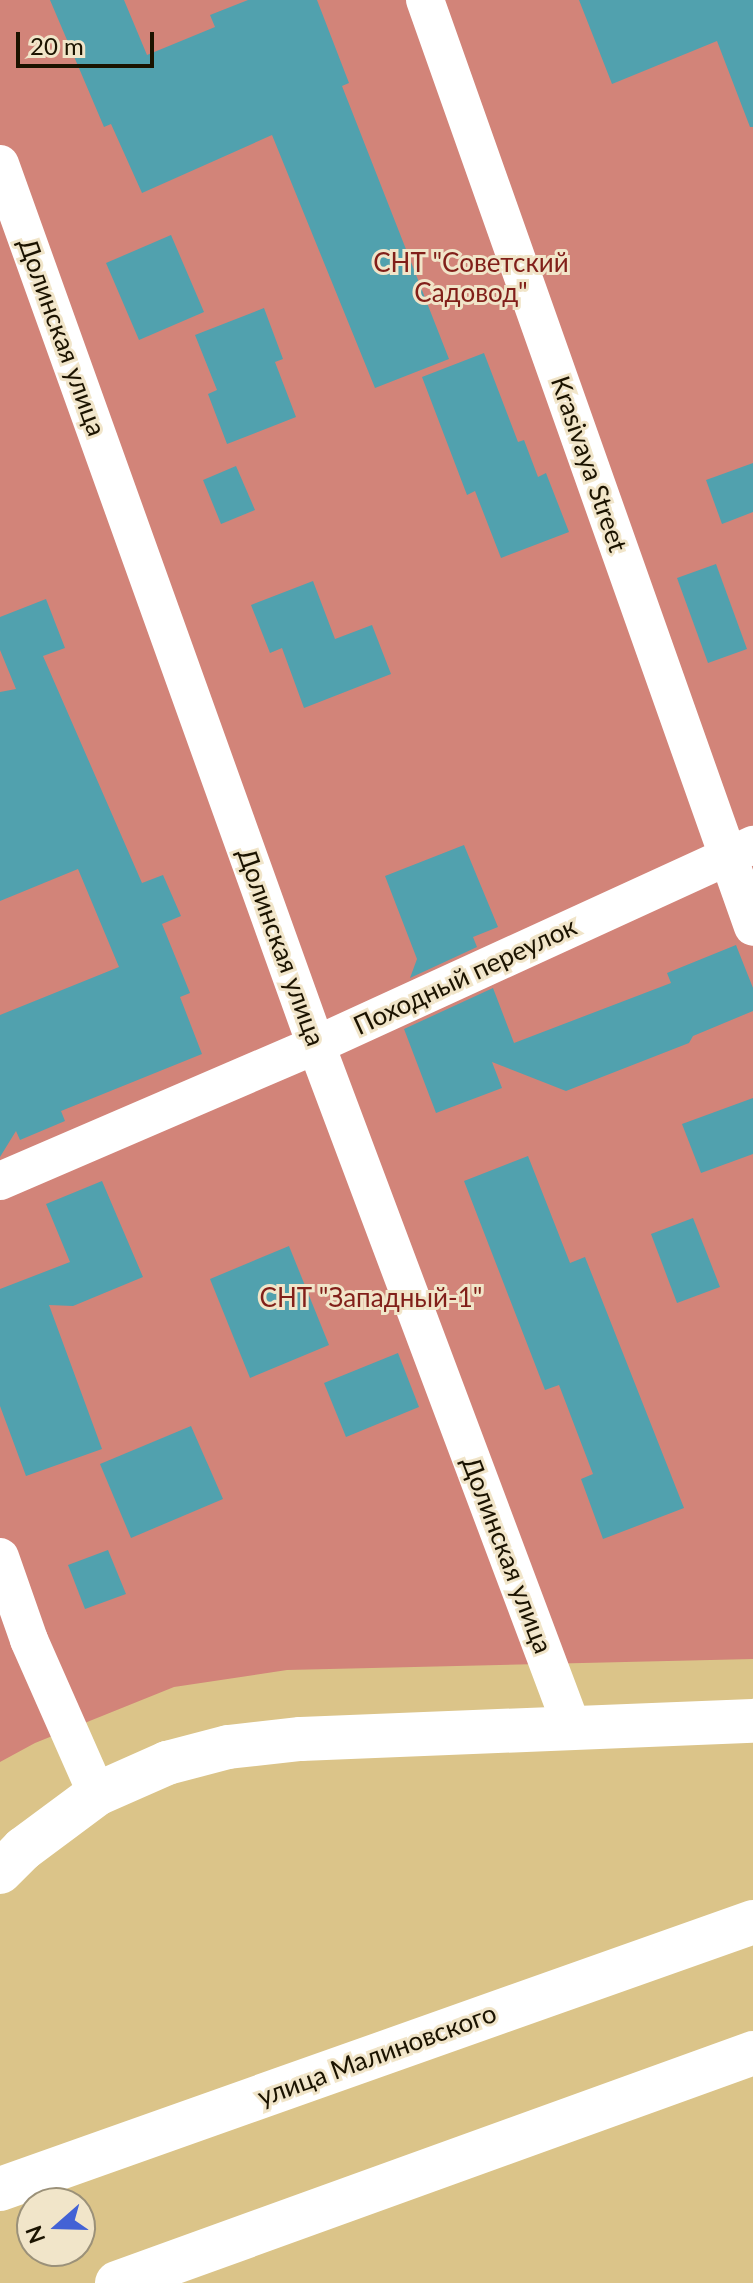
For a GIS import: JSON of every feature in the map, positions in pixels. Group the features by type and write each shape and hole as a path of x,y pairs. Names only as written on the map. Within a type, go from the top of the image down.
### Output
{"highway":[{"path":"0,1872 23,1849 97,1794 167,1763 228,1747 301,1739 753,1721"},
{"name":"улица Малиновского","path":"0,2189 753,1922"},
{"path":"117,2283 753,2053"}],"street":[{"name":"Krasivaya Street","path":"425,0 740,851 753,927"},
{"name":"Долинская улица","path":"0,164 316,1045 572,1727"},
{"name":"Походный переулок","path":"0,1181 316,1045 740,851"},
{"path":"0,1557 29,1640 97,1794"}],"green space":[{"path":"0,0 753,0 753,1659 287,1670 174,1687 35,1743 0,1762"}],"building":[{"path":"50,0 124,0 147,55 215,27 210,15 248,0 317,0 349,83 342,86 449,359 375,388 272,135 142,193 111,124 104,127"},
{"path":"579,0 753,0 753,127 750,127 717,41 612,84"},
{"path":"171,235 204,312 139,340 106,263"},
{"path":"264,308 283,359 275,362 296,417 227,444 208,394 217,390 195,335"},
{"path":"484,353 518,442 524,440 538,477 546,473 569,532 501,558 475,491 467,495 422,377"},
{"path":"753,463 753,512 722,524 706,480"},
{"path":"236,466 255,510 221,524 203,480"},
{"path":"716,564 747,649 708,663 677,578"},
{"path":"313,581 335,639 372,625 391,674 304,708 282,648 270,653 251,605"},
{"path":"46,599 65,648 43,656 142,883 163,875 181,916 162,924 190,993 180,997 202,1054 61,1111 65,1121 20,1140 16,1131 0,1157 0,1015 119,967 78,869 0,901 0,692 16,689 0,650 0,617"},
{"path":"464,845 498,927 473,937 477,947 410,978 417,959 385,876"},
{"path":"736,945 753,988 753,1011 693,1036 689,1043 566,1091 492,1062 502,1088 436,1113 404,1029 493,988 514,1043 671,983 667,973"},
{"path":"753,1098 753,1154 701,1173 682,1124"},
{"path":"528,1156 570,1263 585,1257 684,1508 603,1539 581,1479 593,1474 559,1385 545,1390 464,1181"},
{"path":"102,1181 143,1277 73,1306 49,1305 102,1449 26,1476 0,1406 0,1289 70,1262 46,1204"},
{"path":"693,1218 720,1287 677,1303 651,1234"},
{"path":"289,1246 329,1345 250,1378 210,1279"},
{"path":"398,1353 419,1407 346,1437 324,1383"},
{"path":"191,1426 223,1499 131,1538 100,1464"},
{"path":"108,1550 126,1594 85,1609 68,1565"}],"park label":[{"name":"СНТ \"Советский Садовод\"","path":"471,278"},
{"name":"СНТ \"Западный-1\"","path":"371,1298"}]}
